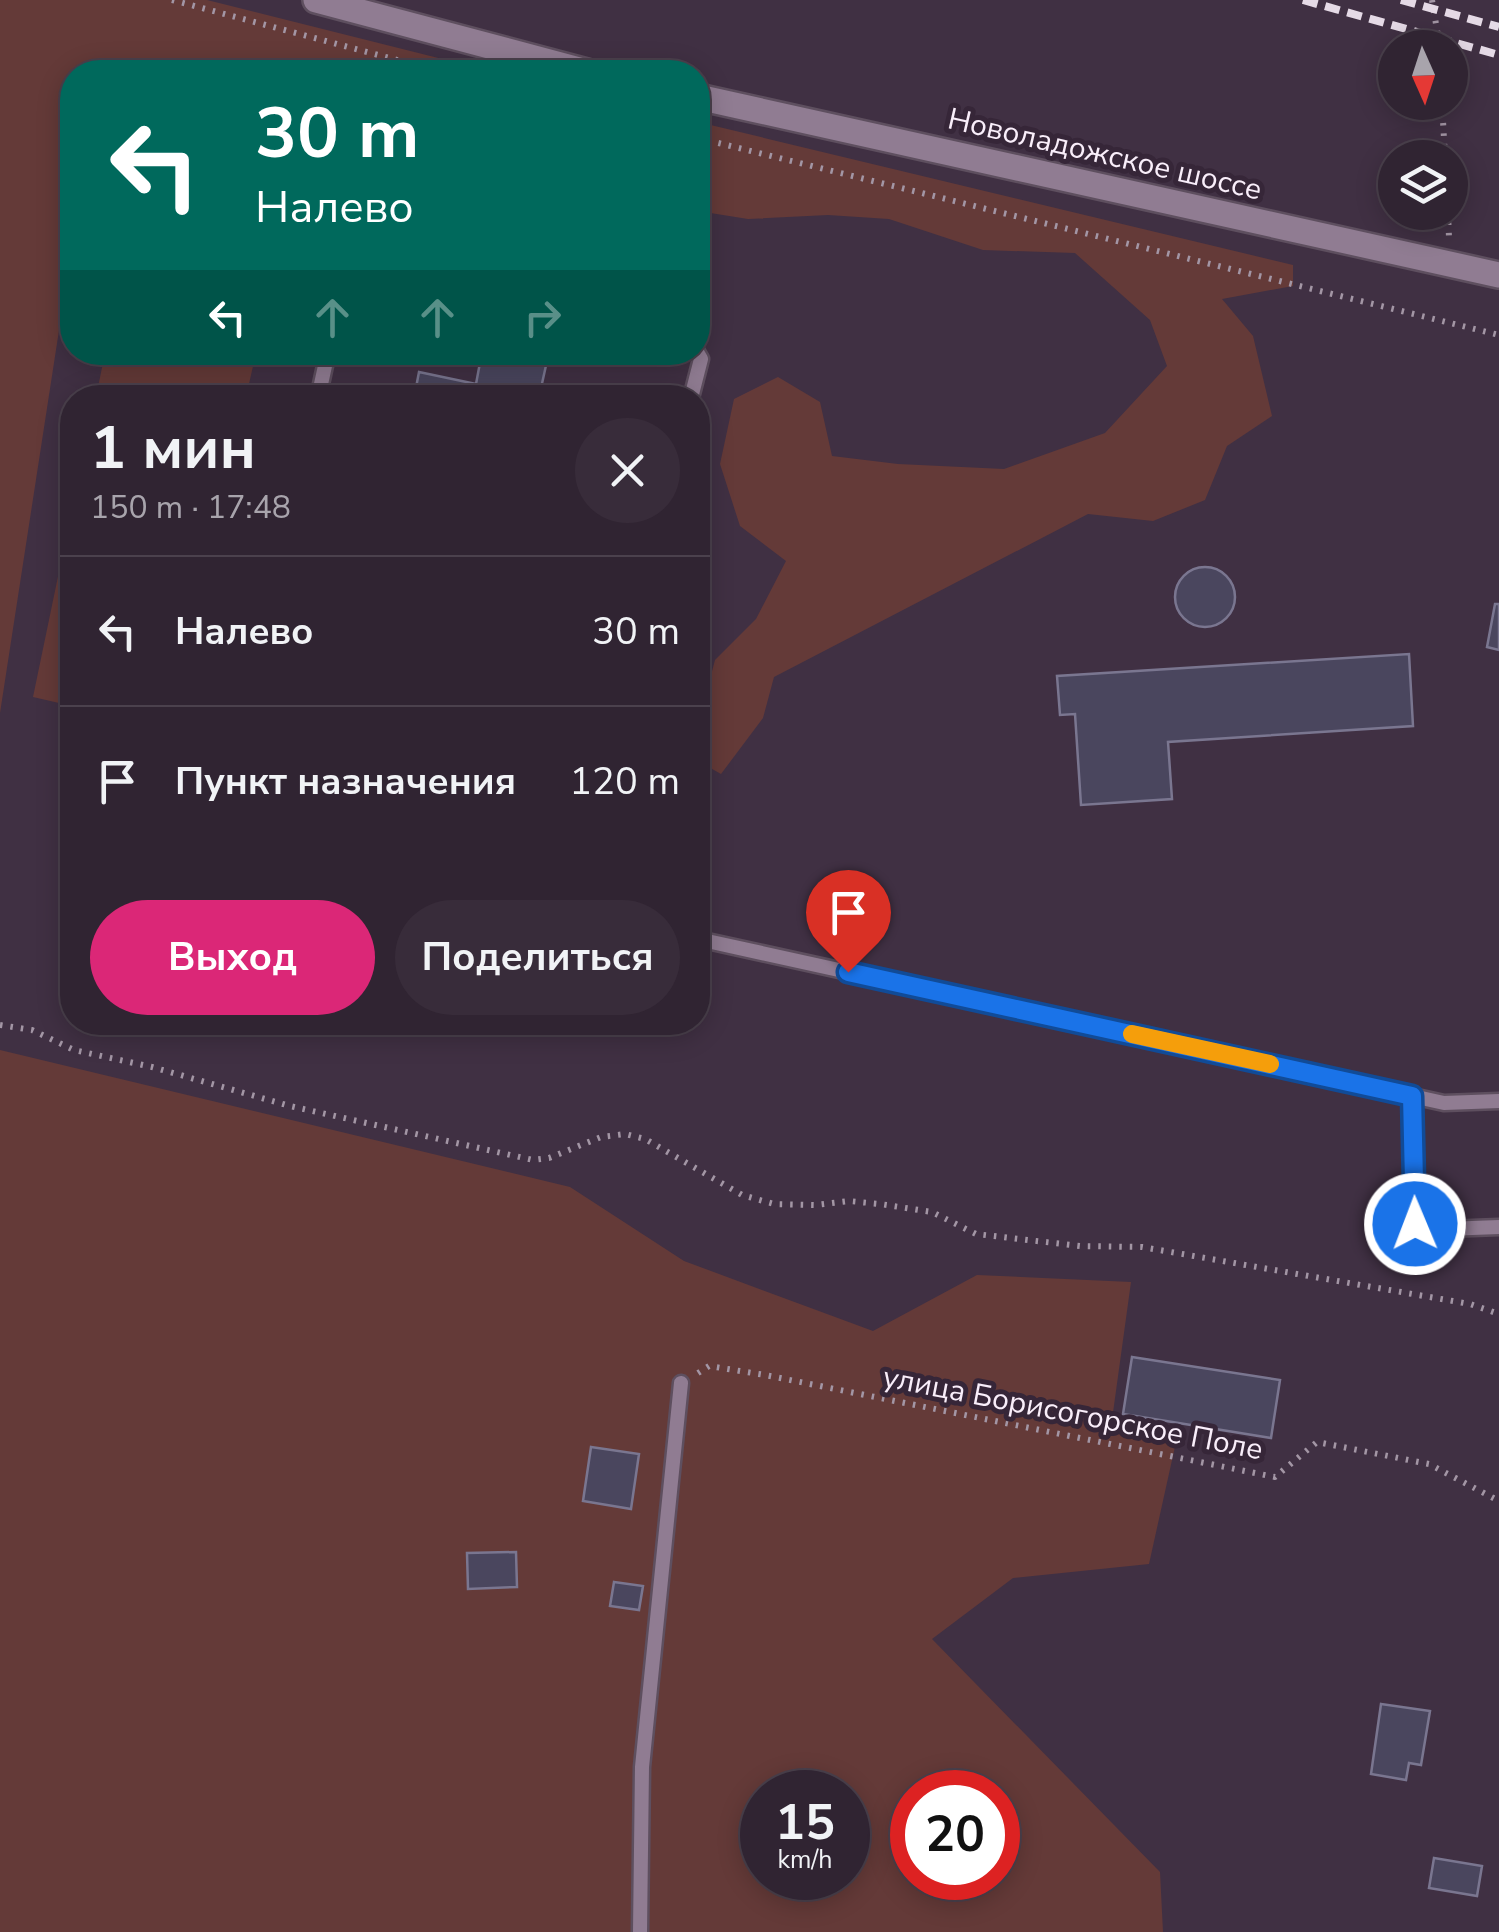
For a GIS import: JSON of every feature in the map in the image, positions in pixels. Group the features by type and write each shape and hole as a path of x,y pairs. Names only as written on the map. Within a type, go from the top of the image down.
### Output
{"main road":[{"path":"316,0 539,60"},
{"name":"Новоладожское шоссе","path":"710,100 1499,274"}],"lane":[{"path":"710,941 1444,1103 1499,1100"},
{"path":"1412,1096 1415,1224 1446,1229 1499,1226"},
{"path":"640,1932 642,1767 681,1383"}],"path":[{"path":"172,0 397,60"},
{"path":"1432,0 1437,30"},
{"path":"710,141 1499,335"},
{"path":"0,1025 32,1030 74,1050 152,1066 290,1106 533,1160 549,1158 601,1136 625,1134 645,1139 700,1168 742,1196 774,1204 880,1204 932,1212 976,1234 1080,1246 1142,1247 1470,1304 1499,1314"},
{"name":"улица Борисогорское Поле","path":"681,1383 710,1366 765,1374 1275,1477 1316,1442 1429,1464 1499,1502"}],"shaded area":[{"path":"0,0 207,0 446,60 60,60 60,324 0,713"},
{"path":"710,125 1293,265 1293,286 1222,299 1253,336 1272,416 1227,446 1205,500 1153,521 1088,514 774,677 763,718 721,774 710,768 710,679 715,660 756,619 786,561 740,526 720,464 734,399 778,377 820,402 832,456 898,464 1004,469 1105,433 1167,366 1150,320 1075,253 983,250 889,219 828,215 748,219 710,213"},
{"path":"102,365 253,365 249,385 98,385"},
{"path":"60,567 60,703 33,697"},
{"path":"0,1050 570,1187 684,1261 873,1331 977,1275 1131,1282 1111,1427 1178,1433 1149,1564 1013,1578 932,1639 1160,1872 1163,1932 0,1932"}],"building":[{"path":"480,365 546,365 542,385 476,384"},
{"path":"419,372 481,385 416,385"},
{"path":"1205,567 1226,576 1235,597 1226,618 1205,627 1184,618 1175,597 1184,576"},
{"path":"1495,604 1499,604 1499,650 1487,647"},
{"path":"1409,654 1413,726 1168,742 1172,799 1081,805 1075,714 1060,715 1057,676"},
{"path":"1132,1357 1280,1380 1271,1438 1123,1414"},
{"path":"591,1447 639,1454 631,1509 583,1501"},
{"path":"516,1552 517,1587 468,1589 467,1553"},
{"path":"614,1582 643,1586 639,1610 610,1606"},
{"path":"1381,1704 1430,1711 1421,1765 1409,1763 1406,1780 1371,1774"},
{"path":"1434,1858 1482,1866 1477,1896 1429,1888"}],"railway":[{"path":"1303,0 1499,55"},
{"path":"1401,0 1499,27"}],"slow traffic":[{"path":"1132,1034 1270,1064"}],"route":[{"path":"848,972 1412,1096 1415,1224"}]}
